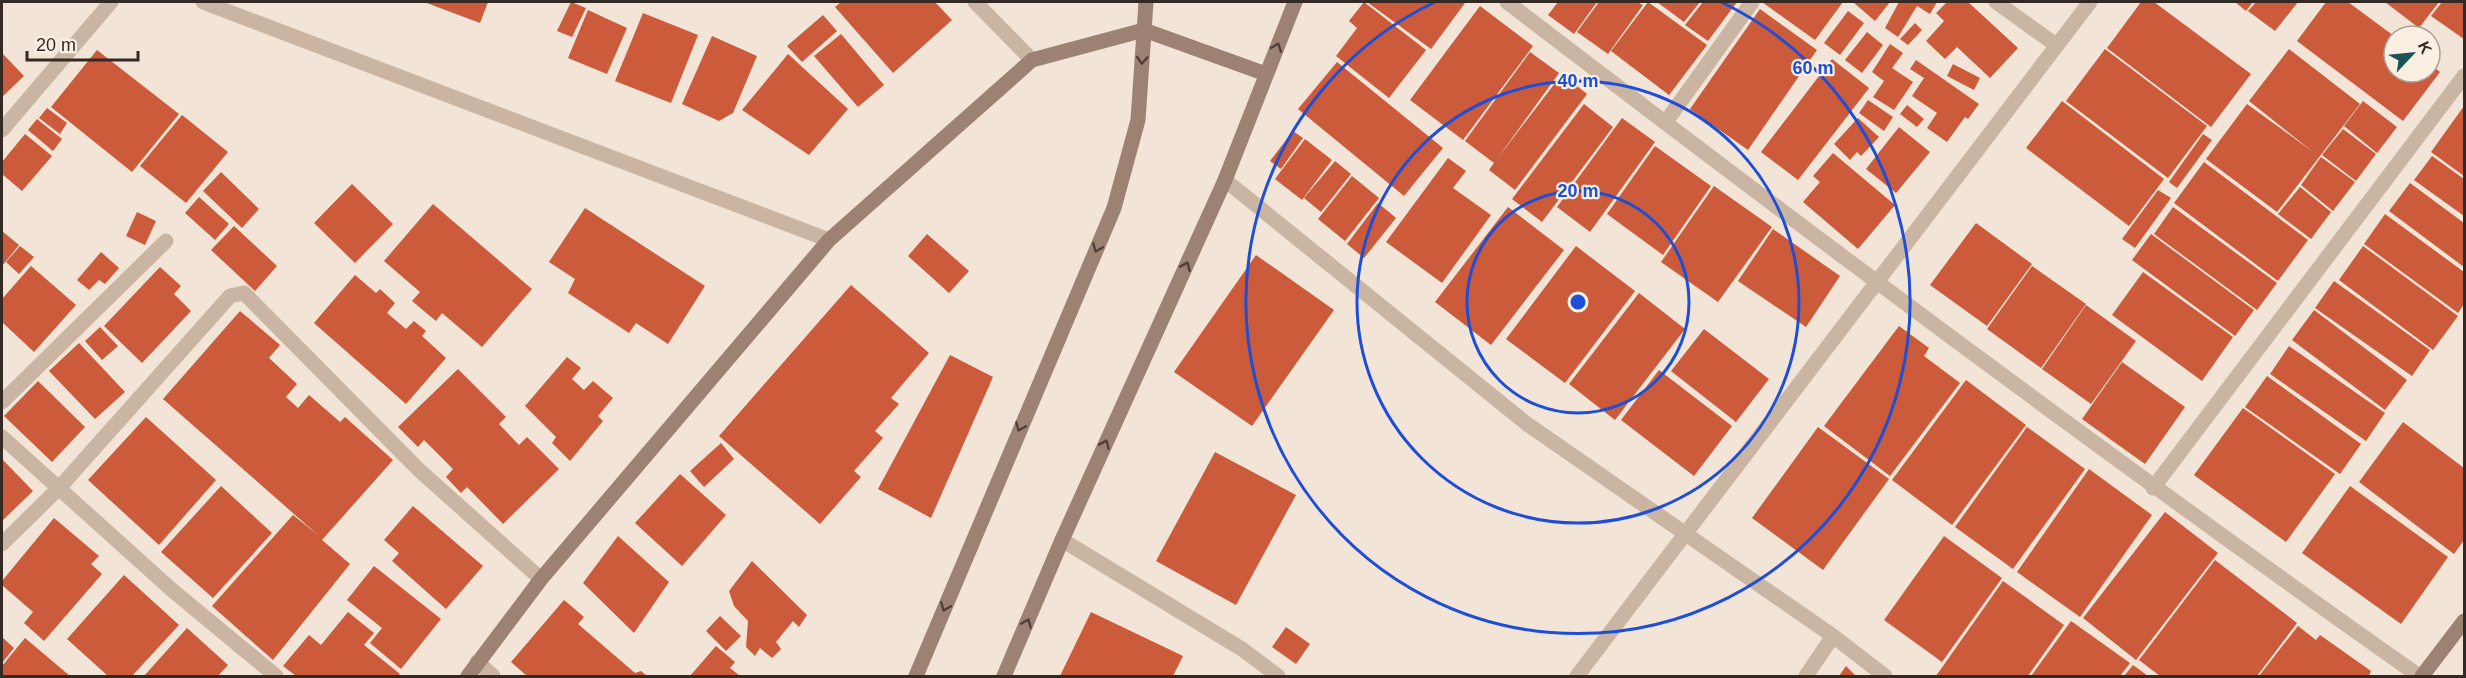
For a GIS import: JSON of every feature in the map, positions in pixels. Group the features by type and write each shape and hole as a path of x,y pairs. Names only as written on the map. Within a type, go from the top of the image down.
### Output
{"main road":[{"path":"916,676 1114,208 1138,120 1146,2"},
{"path":"1005,676 1062,540 1225,180 1294,2"},
{"path":"468,676 541,579 829,240 1032,60 1144,30 1266,74"},
{"path":"2420,676 2464,621"}],"street":[{"path":"2,130 111,2"},
{"path":"203,2 829,240"},
{"path":"975,2 1032,60"},
{"path":"1507,2 2153,488 2420,676"},
{"path":"1665,123 1752,2"},
{"path":"1996,2 2056,45"},
{"path":"1577,676 1686,536 2090,2"},
{"path":"2153,488 2464,76"},
{"path":"1225,180 1527,424 1833,636 1885,676"},
{"path":"2,402 166,241"},
{"path":"2,544 59,488 230,296 244,292 419,470 541,579"},
{"path":"2,437 172,590 276,676"},
{"path":"1062,540 1242,649 1278,676"},
{"path":"1806,676 1833,636"},
{"path":"477,662 494,676"}],"building":[{"path":"424,2 488,2 480,23"},
{"path":"571,2 586,8 572,37 557,31"},
{"path":"841,2 935,2 952,20 893,73 835,7"},
{"path":"1364,2 1426,50 1389,98 1336,56 1357,28 1349,21"},
{"path":"1367,2 1463,2 1465,3 1431,49"},
{"path":"1558,2 1597,2 1574,34 1548,15"},
{"path":"1599,2 1637,2 1643,5 1608,54 1577,32"},
{"path":"1648,2 1707,45 1669,95 1611,51"},
{"path":"1657,2 1700,2 1684,22"},
{"path":"1703,2 1737,2 1708,41 1685,25"},
{"path":"1762,2 1843,2 1815,40"},
{"path":"1853,2 1890,2 1875,21"},
{"path":"1899,2 1937,2 1930,14 1917,6 1898,37 1885,28"},
{"path":"1947,2 1968,2 2018,48 1990,78 1957,47 1945,59 1926,41 1944,21 1936,13"},
{"path":"2141,2 2154,2 2251,74 2211,127 2107,48"},
{"path":"2235,2 2253,2 2246,11"},
{"path":"2256,2 2298,2 2275,31 2248,11"},
{"path":"2326,2 2348,2 2382,27 2382,84 2431,84 2403,121 2297,41"},
{"path":"2385,2 2439,2 2422,24 2414,24"},
{"path":"2442,2 2464,2 2464,39 2431,16"},
{"path":"1480,6 1533,46 1463,140 1410,100"},
{"path":"1760,9 1817,50 1748,150 1690,109"},
{"path":"588,10 627,28 607,74 568,58"},
{"path":"1848,11 1864,23 1840,55 1824,43"},
{"path":"643,13 698,35 671,103 615,81"},
{"path":"823,15 837,31 802,62 787,46"},
{"path":"1915,23 1922,30 1908,45 1900,39"},
{"path":"1867,32 1883,45 1862,73 1845,60"},
{"path":"841,34 884,85 858,107 814,56"},
{"path":"712,36 757,56 733,113 719,121 682,104"},
{"path":"1890,44 1903,53 1892,68 1913,82 1894,110 1873,97 1884,81 1872,72"},
{"path":"2105,49 2207,126 2168,178 2066,101"},
{"path":"2289,49 2360,104 2277,212 2206,159 2247,104 2313,152 2249,101"},
{"path":"97,50 179,114 132,172 51,107"},
{"path":"1530,52 1559,73 1497,159 1562,74 1587,94 1515,190 1489,170 1494,163 1465,141"},
{"path":"2,53 24,76 2,97"},
{"path":"788,54 848,109 809,155 742,110"},
{"path":"1832,59 1869,88 1798,180 1761,152"},
{"path":"1916,60 1979,104 1968,119 1965,117 1947,142 1927,128 1937,113 1912,96 1924,78 1910,69"},
{"path":"1337,62 1443,148 1404,196 1298,109"},
{"path":"1953,64 1980,78 1974,90 1947,76"},
{"path":"1868,100 1893,117 1884,131 1859,113"},
{"path":"2062,101 2164,179 2129,226 2026,148"},
{"path":"2363,101 2397,127 2377,153 2344,126"},
{"path":"1584,104 1613,127 1542,222 1512,199"},
{"path":"1907,105 1924,119 1917,127 1900,114"},
{"path":"2464,106 2464,176 2431,152"},
{"path":"47,108 67,123 60,134 39,118"},
{"path":"182,115 228,152 186,203 140,166"},
{"path":"1622,118 1655,142 1590,232 1557,207"},
{"path":"1858,118 1879,137 1861,156 1857,152 1850,160 1834,144"},
{"path":"37,119 62,139 53,151 28,130"},
{"path":"1899,127 1930,152 1896,193 1866,169"},
{"path":"2343,129 2376,154 2356,181 2322,155"},
{"path":"1293,131 1303,138 1281,169 1270,161"},
{"path":"25,134 52,156 22,191 2,174 2,162"},
{"path":"2203,134 2212,140 2177,188 2169,182"},
{"path":"1305,139 1332,160 1302,200 1275,179"},
{"path":"1655,146 1711,186 1663,255 1607,214"},
{"path":"1833,153 1895,205 1858,249 1803,202 1820,182 1813,176"},
{"path":"2432,156 2464,179 2464,216 2414,180"},
{"path":"2321,157 2355,182 2333,211 2301,185"},
{"path":"1448,158 1466,171 1453,188 1491,215 1442,283 1386,242"},
{"path":"1335,161 1351,174 1321,212 1304,198"},
{"path":"2204,162 2308,240 2278,281 2174,203"},
{"path":"221,172 259,209 242,228 203,191"},
{"path":"1352,176 1379,198 1345,241 1318,219"},
{"path":"2410,183 2464,223 2464,267 2389,211"},
{"path":"352,184 393,224 355,263 314,223"},
{"path":"1714,186 1772,227 1718,302 1661,262"},
{"path":"2300,187 2331,212 2311,239 2278,214"},
{"path":"2158,190 2171,198 2135,248 2122,239"},
{"path":"199,197 229,224 215,240 185,213"},
{"path":"1378,203 1396,218 1364,258 1347,244"},
{"path":"433,204 532,289 482,347 442,313 436,321 412,301 420,292 384,261"},
{"path":"1508,207 1564,250 1491,345 1435,302"},
{"path":"2173,207 2277,283 2257,310 2154,234"},
{"path":"585,208 705,286 668,344 636,323 629,333 568,293 575,279 549,262"},
{"path":"137,212 156,221 145,245 126,236"},
{"path":"2385,214 2464,272 2464,304 2458,313 2364,244"},
{"path":"1976,223 2032,264 1987,326 1930,285"},
{"path":"234,226 277,266 255,291 211,250"},
{"path":"1773,229 1840,276 1806,327 1738,281"},
{"path":"2,231 19,245 2,266"},
{"path":"927,234 969,271 949,293 908,256"},
{"path":"2151,234 2254,310 2235,336 2132,260"},
{"path":"20,246 34,257 19,274 6,262"},
{"path":"1576,246 1635,291 1565,383 1506,339"},
{"path":"2363,246 2458,316 2433,350 2339,280"},
{"path":"101,252 119,268 105,284 99,280 89,290 77,280"},
{"path":"1256,255 1334,310 1252,426 1174,372"},
{"path":"31,266 76,305 34,352 2,322 2,299"},
{"path":"2032,266 2086,304 2041,368 1987,329"},
{"path":"160,267 181,286 174,294 191,311 142,363 104,326"},
{"path":"2143,272 2233,337 2202,381 2112,315"},
{"path":"355,275 376,293 380,289 395,303 387,313 406,329 414,321 426,331 422,336 446,358 406,404 314,323"},
{"path":"2334,281 2430,350 2412,376 2315,308"},
{"path":"851,285 929,353 891,398 899,404 875,431 883,438 854,471 861,477 820,524 719,436"},
{"path":"1639,293 1685,329 1615,420 1569,384"},
{"path":"2086,305 2136,341 2091,404 2042,369"},
{"path":"2314,310 2407,380 2385,410 2292,340"},
{"path":"240,311 280,345 269,358 297,384 286,397 298,408 309,395 340,422 345,417 393,460 322,540 350,564 273,660 212,606 293,515 318,535 163,399"},
{"path":"1899,326 1929,348 1924,356 1960,383 1890,476 1824,426"},
{"path":"100,327 118,346 102,360 85,341"},
{"path":"1704,329 1769,379 1736,422 1671,371"},
{"path":"79,343 125,392 95,419 49,371"},
{"path":"2289,346 2385,413 2366,441 2270,374"},
{"path":"950,355 993,377 931,518 878,489"},
{"path":"567,357 581,368 572,379 584,390 593,381 613,398 598,416 603,421 570,461 552,443 556,437 525,406"},
{"path":"2122,362 2185,407 2145,464 2082,419"},
{"path":"458,369 506,417 499,424 519,445 527,437 559,469 503,524 467,487 461,493 446,477 453,469 424,440 418,447 398,427"},
{"path":"1659,370 1732,426 1694,476 1621,420"},
{"path":"2267,376 2361,444 2340,474 2245,407"},
{"path":"1966,380 2026,425 1952,525 1892,480"},
{"path":"38,381 85,427 52,462 4,416"},
{"path":"2243,408 2335,474 2286,542 2194,475"},
{"path":"146,417 216,480 159,545 88,480"},
{"path":"2403,422 2464,468 2464,540 2454,554 2359,482"},
{"path":"1818,427 1889,479 1823,570 1752,518"},
{"path":"2027,427 2085,469 2013,569 1955,527"},
{"path":"721,443 734,459 704,487 690,471"},
{"path":"1215,452 1296,495 1236,605 1156,561"},
{"path":"2,459 33,491 2,521"},
{"path":"2089,469 2152,515 2080,617 2017,572"},
{"path":"680,474 726,515 682,566 635,523"},
{"path":"221,486 272,533 213,598 161,552"},
{"path":"2350,486 2448,557 2401,624 2302,553"},
{"path":"413,506 483,566 446,609 392,561 399,553 384,540"},
{"path":"2165,512 2218,553 2136,660 2083,618"},
{"path":"54,518 99,556 91,564 102,574 44,641 24,623 33,612 2,585 2,581"},
{"path":"618,536 669,582 634,633 583,583"},
{"path":"1944,536 2002,578 1942,662 1884,620"},
{"path":"2215,560 2297,623 2257,676 2160,676 2139,660"},
{"path":"752,561 807,615 799,627 793,621 776,642 781,649 772,658 760,648 755,656 746,647 748,621 734,606 729,591"},
{"path":"374,566 441,619 401,669 370,643 382,628 347,600"},
{"path":"124,575 179,625 132,676 108,676 67,639"},
{"path":"2003,581 2064,625 2028,676 1936,676"},
{"path":"564,600 584,617 578,624 635,673 641,671 647,676 527,676 511,662"},
{"path":"348,612 374,633 364,645 400,674 398,676 296,676 283,666 309,635 321,645"},
{"path":"1091,612 1183,656 1173,676 1060,676"},
{"path":"720,616 741,636 726,651 706,631"},
{"path":"2071,621 2130,663 2120,676 2031,676"},
{"path":"2298,626 2316,640 2320,635 2371,671 2369,676 2259,676"},
{"path":"1286,627 1310,644 1296,664 1272,647"},
{"path":"187,628 228,665 218,676 144,676"},
{"path":"2,637 14,648 2,663"},
{"path":"25,638 70,676 2,676 2,666"},
{"path":"716,646 735,662 730,668 740,676 690,676"},
{"path":"2133,665 2148,676 2124,676"},
{"path":"1846,666 1856,676 1839,676"}]}
